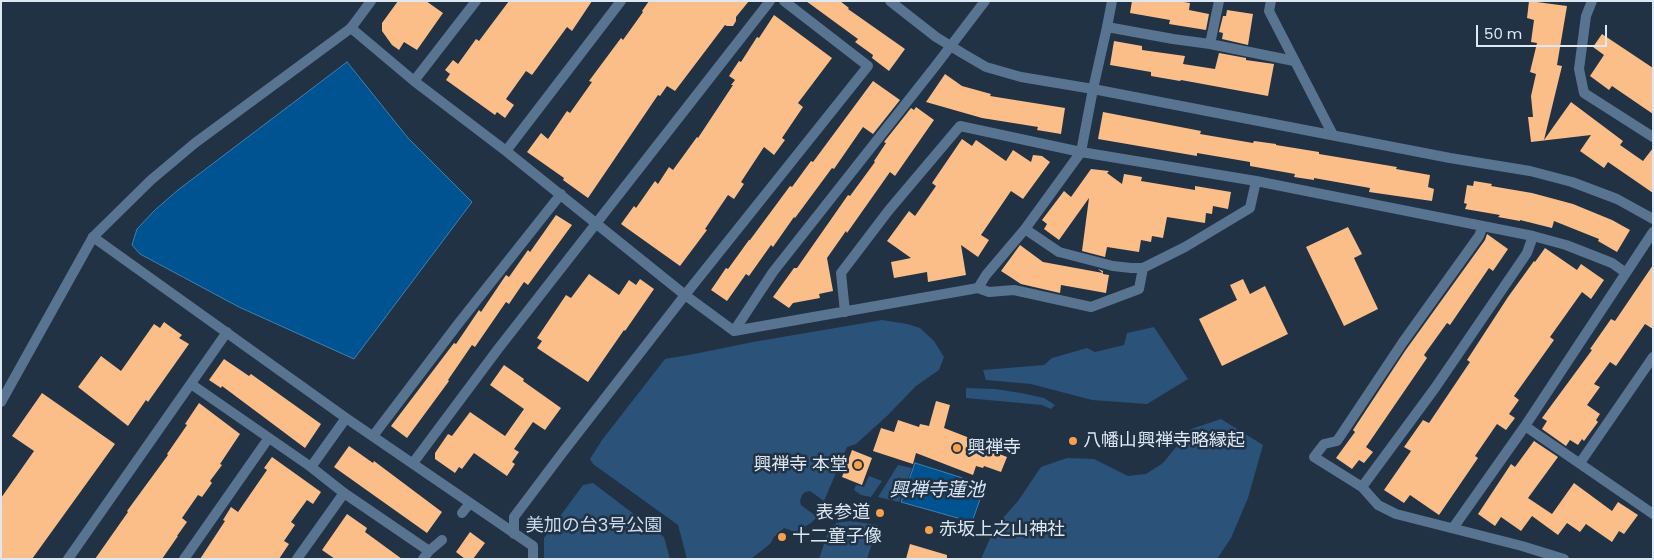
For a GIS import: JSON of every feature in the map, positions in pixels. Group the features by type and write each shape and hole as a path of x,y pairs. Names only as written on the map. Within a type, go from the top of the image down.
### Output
{"street":[{"path":"1,402 93,237 151,180 194,143 351,28 371,1"},
{"path":"414,81 476,1"},
{"path":"506,151 621,1"},
{"path":"413,463 498,349 770,1"},
{"path":"514,534 514,517 685,295 868,66 784,1"},
{"path":"890,1 936,37 986,67 1021,77 1450,158 1530,171 1572,182 1616,200 1653,219"},
{"path":"734,331 773,272 985,1"},
{"path":"978,288 986,275 1025,229 1081,152 1092,89 1112,1"},
{"path":"1210,44 1219,1"},
{"path":"1271,1 1269,11 1333,135"},
{"path":"1592,1 1586,16 1579,70 1584,93 1653,137"},
{"path":"1107,27 1173,40 1210,44 1294,61"},
{"path":"351,28 414,81 561,194 685,295 734,331 978,288 988,292 1014,290 1091,307 1140,289 1143,268"},
{"path":"845,312 842,273 889,210 960,126 1081,152 1256,182 1533,236 1566,244 1612,264 1626,273"},
{"path":"1025,229 1059,252 1113,266 1143,268 1185,247 1250,208 1256,182"},
{"path":"373,436 395,405 561,194"},
{"path":"1483,226 1479,236 1403,342 1337,440 1324,444 1314,457 1362,487 1378,505 1396,514 1522,546 1564,559"},
{"path":"1452,528 1525,426 1653,232"},
{"path":"1362,487 1435,388 1527,254 1533,236"},
{"path":"93,237 346,418 533,546 533,559"},
{"path":"68,559 227,332"},
{"path":"1580,463 1653,356"},
{"path":"191,384 311,467 426,555 442,540"},
{"path":"311,467 346,418"},
{"path":"1525,426 1653,514"},
{"path":"184,559 268,439"},
{"path":"298,559 344,494"},
{"path":"462,513 470,503"}],"green space":[{"path":"882,320 920,328 934,341 944,357 939,370 916,386 856,444 847,447 824,501 810,491 802,495 801,505 817,517 811,523 795,532 784,528 774,537 770,544 752,558 687,559 678,525 593,464 590,459 602,440 665,359"},
{"path":"1154,327 1188,379 1147,404 1092,400 1031,384 986,380 983,370 1044,365 1052,358 1087,348 1095,352 1124,345 1127,333"},
{"path":"966,388 995,389 1021,393 1044,398 1055,405 1051,409 1042,405 966,398"},
{"path":"1221,419 1263,445 1248,498 1231,538 1217,559 981,559 995,527 1018,501 1041,467 1067,458 1094,459 1128,476 1146,474 1163,463 1191,429"},
{"path":"898,465 912,468 899,502 878,497"},
{"path":"869,476 882,481 871,497 861,495 854,490 856,485 864,487"},
{"name":"美加の台3号公園","path":"593,483 664,537 670,559 544,559 544,538 583,485"},
{"path":"851,521 878,525 867,559 819,559 828,532 836,523"}],"water":[{"path":"347,62 408,138 472,202 354,359 239,307 140,254 132,245 137,229 178,190"},
{"name":"興禅寺蓮池","path":"915,463 985,485 972,522 901,502"}],"building":[{"path":"398,1 426,1 443,13 417,50 404,42 399,50 392,45 382,31 382,23"},
{"path":"509,1 592,1 572,31 567,27 532,75 526,71 506,99 514,105 505,118 497,112 495,115 446,80 450,74 445,70 453,60 458,64 476,39 479,41"},
{"path":"649,1 749,1 736,17 733,26 725,25 675,91 667,86 660,96 658,95 588,198 563,180 564,178 527,152 541,133 548,139 567,111 570,113 592,82 589,81 621,38 623,40"},
{"path":"806,1 840,1 848,9 905,49 889,71 872,58 873,55 855,42 858,39"},
{"path":"1132,1 1178,1 1190,3 1189,10 1209,14 1206,30 1169,24 1170,20 1130,13"},
{"path":"1529,1 1567,6 1557,65 1562,66 1544,140 1571,102 1623,141 1620,145 1643,161 1653,148 1653,193 1608,162 1604,168 1580,151 1591,135 1531,142 1528,117 1533,117 1531,96 1536,74 1530,72 1537,43 1531,42 1534,20 1527,18"},
{"path":"1227,10 1253,14 1248,45 1222,39 1223,33 1219,32 1223,16 1226,16"},
{"path":"774,15 832,58 798,103 803,107 782,138 785,140 774,155 764,147 741,182 744,184 734,199 728,195 705,229 707,230 680,266 621,224 634,206 636,208 655,181 658,184 669,167 673,170 698,138 733,85 731,85 735,80 729,76 739,61 741,62 757,37 759,38"},
{"path":"1602,34 1653,68 1653,114 1612,86 1609,90 1590,76 1604,55 1593,47"},
{"path":"1114,41 1142,46 1142,50 1185,56 1183,64 1215,69 1219,53 1246,58 1246,60 1274,64 1268,96 1151,76 1151,72 1110,65"},
{"path":"945,74 962,86 991,94 990,96 1065,108 1061,134 1037,130 1038,127 982,118 926,102"},
{"path":"873,81 900,100 873,134 863,127 834,169 832,168 749,276 746,274 727,301 711,290 790,186 792,187 811,161 813,162"},
{"path":"916,107 934,120 895,176 890,172 827,258 833,291 819,294 820,298 793,303 789,308 773,297 794,268 797,268 848,195 850,196 875,162 886,143 884,142 911,108 914,110"},
{"path":"1103,112 1201,131 1200,134 1253,143 1254,141 1276,144 1430,175 1428,187 1434,189 1432,201 1369,192 1370,188 1314,178 1314,180 1294,177 1295,174 1250,166 1250,162 1197,153 1197,156 1098,139"},
{"path":"962,139 972,146 976,140 1006,161 1013,150 1031,162 1033,155 1042,156 1050,162 1023,199 1011,191 981,235 989,240 978,257 961,245 966,275 928,282 927,272 894,278 891,262 911,258 887,241 909,211 915,216 936,186 932,183"},
{"path":"1091,169 1109,171 1107,173 1122,184 1124,174 1142,177 1141,181 1195,190 1195,186 1231,192 1228,209 1213,206 1212,214 1206,213 1205,223 1167,217 1163,238 1152,236 1151,242 1141,240 1139,252 1107,247 1105,257 1082,251 1089,198 1059,240 1044,229 1047,224 1042,220 1064,191 1071,197"},
{"path":"1474,181 1573,204 1612,220 1630,230 1617,252 1598,241 1599,239 1554,221 1552,228 1498,217 1500,215 1465,209 1467,204 1464,203 1467,185 1473,186"},
{"path":"556,215 572,225 528,285 524,282 509,304 506,302 475,347 472,345 449,381 407,438 391,426 454,343 456,344 479,310 481,312 506,275 509,277 528,250 530,252"},
{"path":"1348,227 1362,254 1354,258 1378,309 1344,326 1306,247"},
{"path":"1487,234 1508,249 1493,271 1489,268 1450,325 1447,323 1424,355 1427,358 1366,447 1373,452 1364,463 1359,460 1352,469 1336,458 1355,432 1353,430 1405,351 1485,240"},
{"path":"1020,245 1043,262 1109,275 1106,293 1061,285 1060,293 1021,284 1001,271"},
{"path":"1545,248 1577,270 1581,264 1604,280 1591,299 1582,292 1550,337 1554,340 1514,396 1519,400 1509,414 1515,418 1506,430 1497,424 1475,456 1478,458 1439,515 1410,495 1404,503 1384,490 1411,451 1404,447 1423,420 1429,423 1470,362 1467,360 1508,297"},
{"path":"1653,265 1653,329 1645,324 1616,366 1610,362 1594,384 1600,387 1587,405 1600,414 1596,420 1598,422 1584,441 1582,439 1578,445 1570,440 1566,446 1542,429 1547,421 1542,418 1592,350 1590,349 1611,319 1615,321"},
{"path":"589,274 619,295 629,280 636,285 640,279 654,289 588,382 537,348 542,341 537,338 566,295 571,298"},
{"path":"1243,279 1250,294 1265,286 1288,334 1222,366 1199,319 1237,300 1230,285"},
{"path":"164,322 182,335 179,338 189,344 148,402 146,400 128,426 78,387 101,356 121,371 154,324 160,328"},
{"path":"224,359 249,376 251,374 321,424 305,448 222,386 221,388 209,380"},
{"path":"504,365 561,408 545,430 533,422 514,449 519,452 512,462 515,464 507,476 474,453 462,469 459,467 455,473 435,459 435,453 448,434 452,436 470,412 505,436 524,409 490,385"},
{"path":"42,393 115,444 32,559 1,559 1,498 34,451 12,436"},
{"path":"936,401 950,405 944,428 985,444 984,448 1007,457 1001,472 984,466 983,468 976,466 973,475 916,453 913,464 873,451 881,428 894,432 898,420 919,427 920,424 929,426"},
{"path":"199,403 240,434 220,464 222,465 210,481 212,483 202,497 198,495 182,518 187,522 178,536 162,559 95,559 168,455"},
{"path":"1534,441 1558,457 1528,498 1552,514 1574,483 1612,511 1618,502 1638,515 1624,534 1619,531 1612,542 1586,524 1580,532 1567,523 1558,535 1532,516 1521,531 1501,517 1495,526 1478,514 1511,464 1515,467"},
{"path":"349,446 373,463 374,461 442,512 427,533 334,467"},
{"name":"興禅寺 本堂","path":"852,450 872,458 862,485 842,477"},
{"path":"272,457 321,492 313,504 307,500 291,522 295,525 284,541 289,544 279,559 200,559 225,521 223,520 231,507 238,512 267,470 264,468"},
{"path":"347,514 367,528 365,532 402,559 335,559 322,550"},
{"path":"470,532 485,543 473,559 465,559 456,552"},
{"path":"910,544 947,555 947,559 906,559"}],"place":[{"name":"八幡山興禅寺略縁起","path":"1073,441"},
{"name":"興禅寺","path":"957,448"},
{"name":"興禅寺 本堂","path":"858,465"},
{"name":"表参道","path":"880,513"},
{"name":"赤坂上之山神社","path":"929,530"},
{"name":"十二童子像","path":"782,537"}]}
